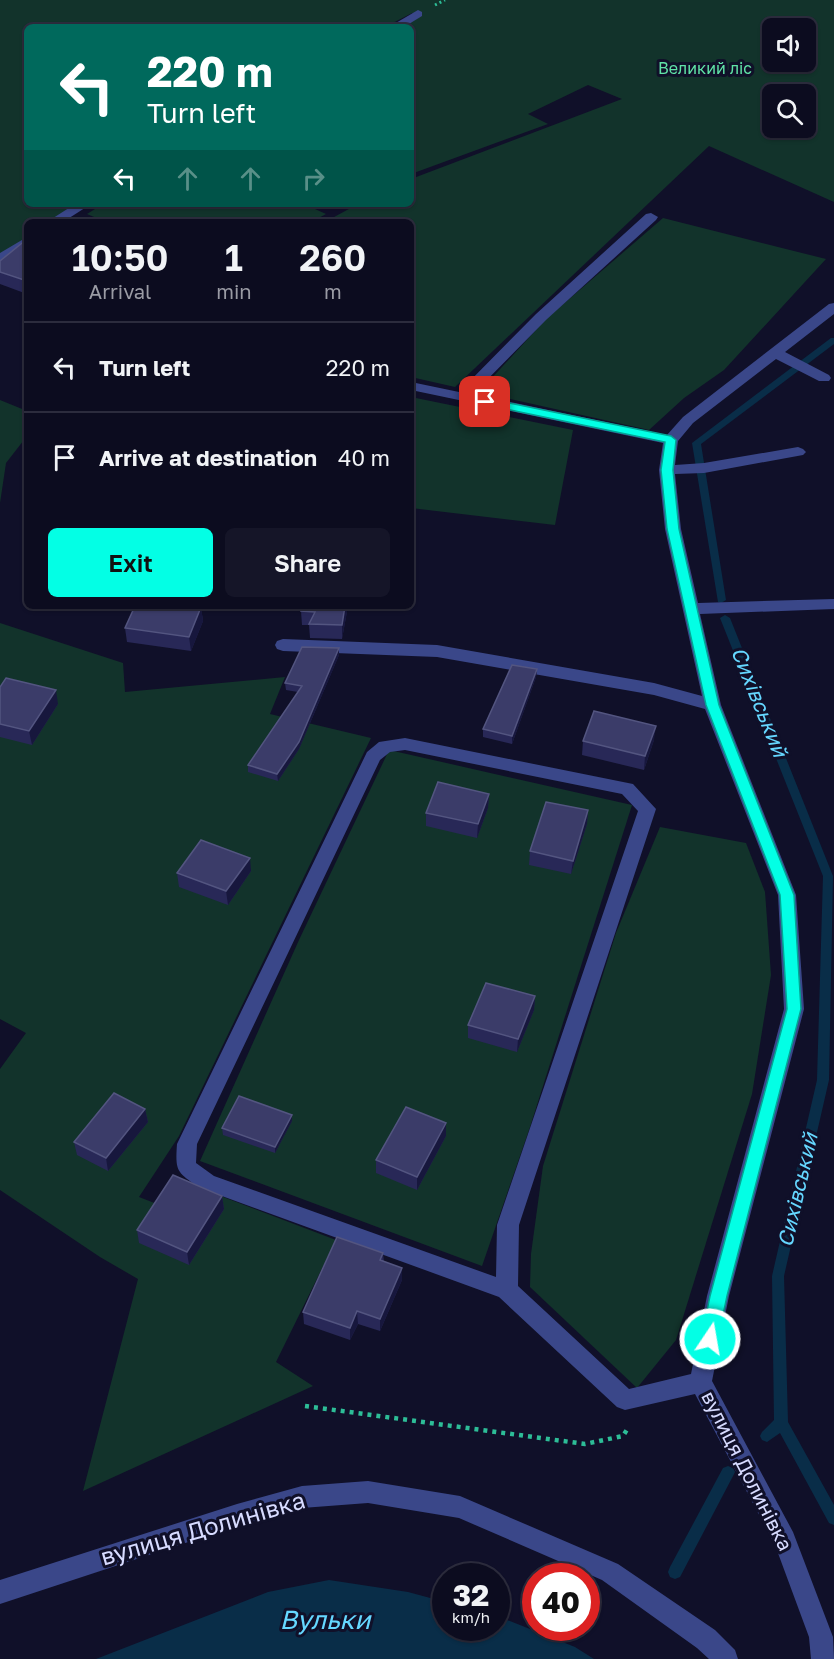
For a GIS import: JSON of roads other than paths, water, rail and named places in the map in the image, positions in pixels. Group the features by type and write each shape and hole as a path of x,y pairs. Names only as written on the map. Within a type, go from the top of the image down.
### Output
{"street":[{"path":"400,24 418,14"},
{"path":"59,219 79,207"},
{"path":"462,397 542,317 651,217"},
{"path":"0,259 24,243"},
{"path":"414,387 671,440 688,420 834,307"},
{"path":"775,352 824,378"},
{"name":"вулиця Долинівка","path":"671,440 667,470 673,529 712,705 787,895 794,1009 718,1296 701,1382 785,1539 820,1637 823,1659"},
{"path":"667,470 700,468 798,452"},
{"path":"692,609 834,604"},
{"path":"283,645 437,651 654,689 712,705"},
{"path":"507,1290 508,1225 647,809 627,789 405,744 385,746 373,756 187,1144 186,1167 207,1182 507,1290 625,1400 701,1382"},
{"name":"вулиця Долинівка","path":"0,1592 237,1515 302,1497 368,1492 460,1507 610,1572 706,1639 726,1659"}],"water":[{"name":"Вульки","path":"329,1580 408,1592 432,1598 432,1641 510,1641 510,1621 522,1626 522,1641 560,1641 594,1659 96,1659 268,1592"}],"waterway":[{"name":"Сихівський","path":"721,600 696,443 834,340"},
{"name":"Сихівський","path":"725,618 828,876 823,1080 778,1276 781,1423"},
{"path":"767,1436 781,1423"},
{"path":"781,1423 834,1518"},
{"path":"675,1572 728,1472"}],"park label":[{"name":"Великий ліс","path":"705,68"}]}
